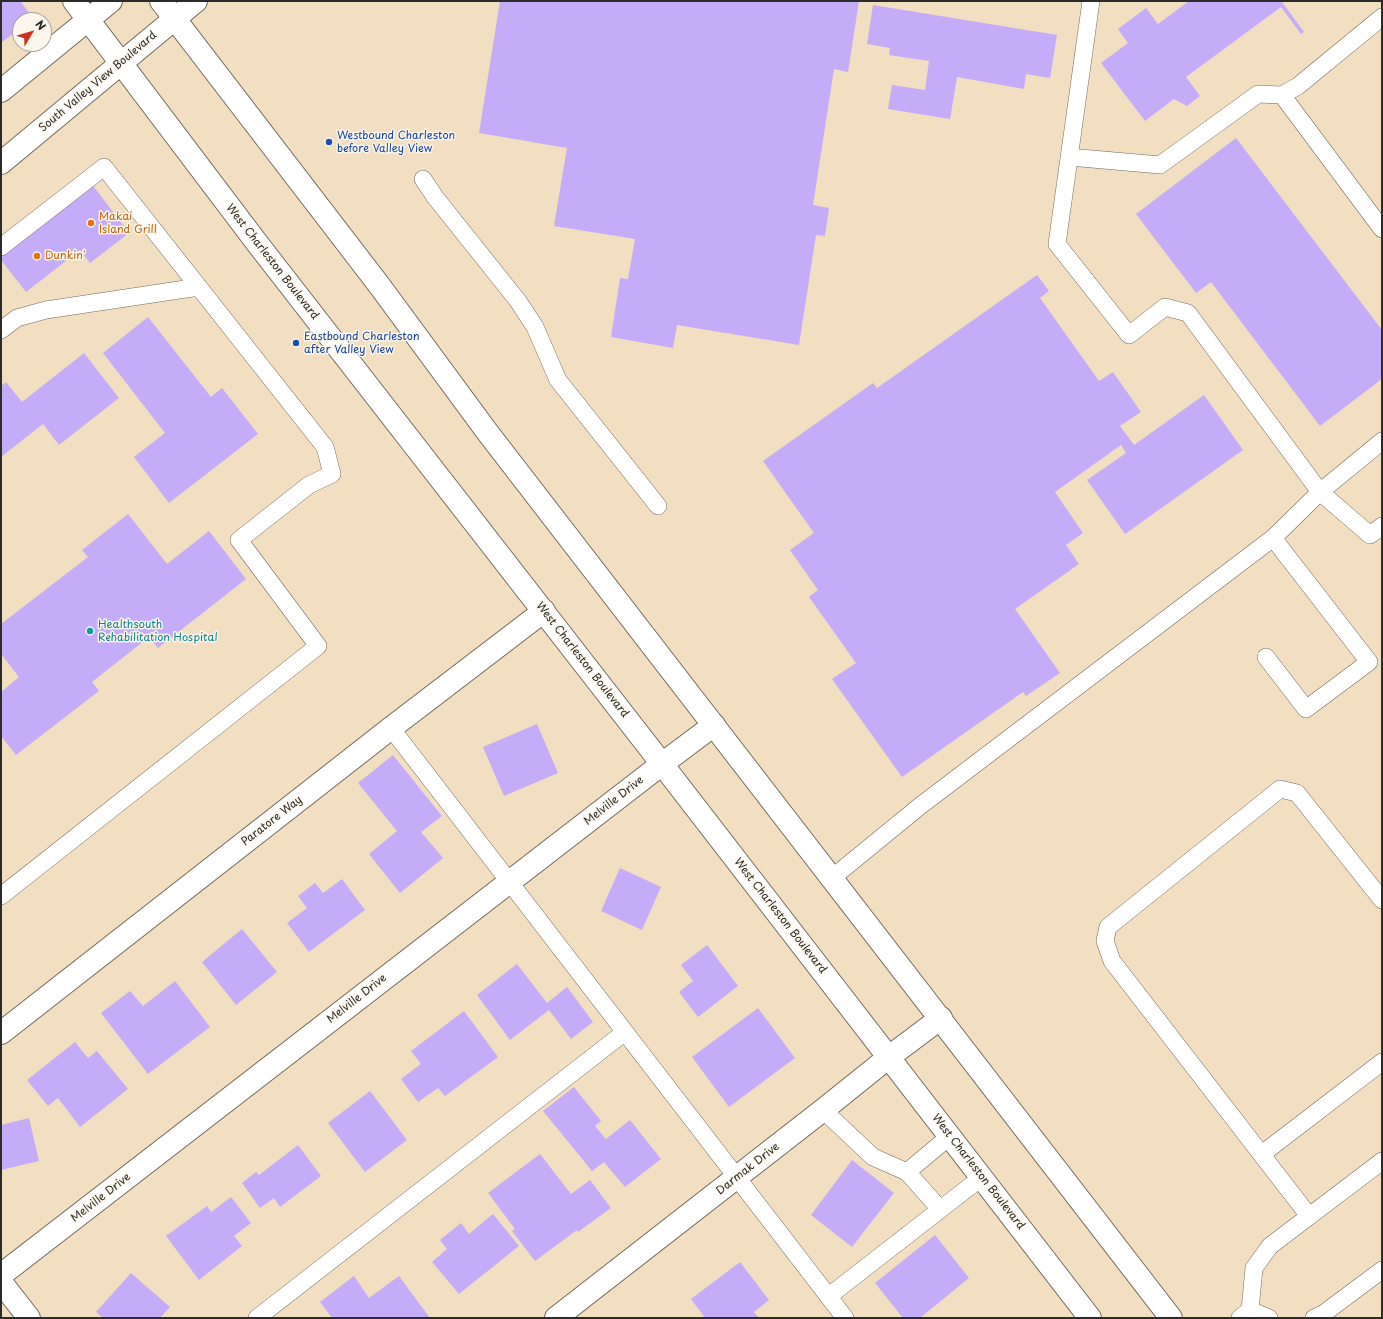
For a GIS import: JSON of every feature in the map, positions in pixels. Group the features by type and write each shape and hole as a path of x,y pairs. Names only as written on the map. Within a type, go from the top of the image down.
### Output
{"main road":[{"name":"West Charleston Boulevard","path":"74,1 262,249 544,611 1090,1318"},
{"path":"1,91 111,1"},
{"path":"161,1 379,284 488,433 1171,1318"},
{"name":"South Valley View Boulevard","path":"1,163 196,1"},
{"name":"Paratore Way","path":"1,1033 391,728 544,611"},
{"name":"Melville Drive","path":"1,1275 714,725"},
{"name":"Darmak Drive","path":"556,1318 940,1018"},
{"path":"1,1282 29,1318"}],"lane":[{"path":"1091,1 1057,244 1129,335 1165,307 1188,313 1320,492 1370,535 1382,526"},
{"path":"1069,157 1160,165 1258,94 1282,95 1298,86 1382,17"},
{"path":"1282,95 1382,229"},
{"path":"1,247 104,167 325,447 332,474 310,486 239,540 318,646 1,896"},
{"path":"423,179 435,197 518,301 535,327 558,380 658,506"},
{"path":"4,323 46,310 199,287"},
{"path":"832,878 920,806 1273,538 1320,492 1382,441"},
{"path":"1266,657 1306,709 1369,662 1273,538"},
{"path":"391,728 845,1318"},
{"path":"1309,1216 1112,961 1105,941 1108,927 1280,789 1297,793 1382,900"},
{"path":"257,1318 625,1032"},
{"path":"1262,1154 1382,1062"},
{"path":"823,1110 873,1157 907,1172 940,1209"},
{"path":"907,1172 950,1136"},
{"path":"1269,1318 1245,1314 1254,1268 1270,1246 1382,1161"},
{"path":"829,1296 982,1177"},
{"path":"1314,1318 1323,1314 1382,1270"}],"building":[{"path":"1,1 20,1 28,12 12,12 12,34 1,43"},
{"path":"500,1 859,1 848,72 834,69 813,205 829,208 825,236 816,235 799,345 677,325 673,348 611,337 620,278 628,279 635,239 554,226 567,148 479,133"},
{"path":"1189,1 1283,1 1282,2 1304,32 1301,34 1281,7 1186,77 1200,96 1187,106 1174,99 1145,121 1101,63 1128,43 1118,29 1146,8 1158,24"},
{"path":"873,5 1057,35 1050,78 1026,74 1024,89 957,77 950,119 888,109 892,85 925,90 929,61 889,55 890,48 867,44"},
{"path":"1236,138 1382,330 1382,379 1320,426 1211,282 1196,293 1136,214"},
{"path":"91,183 129,233 90,263 80,250 26,292 1,260 1,252"},
{"path":"1037,275 1049,291 1040,298 1099,381 1113,372 1141,412 1120,426 1134,445 1204,395 1243,450 1125,534 1087,480 1126,453 1121,445 1055,492 1083,533 1066,545 1079,564 1015,609 1060,673 1026,696 1023,692 902,777 832,679 856,663 809,597 818,590 790,550 814,533 763,461 873,383 877,388"},
{"path":"148,317 211,397 222,388 258,434 169,503 134,457 165,433 103,353"},
{"path":"84,353 119,398 59,445 43,424 1,457 1,386 6,382 22,402"},
{"name":"Healthsouth Rehabilitation Hospital","path":"128,514 167,564 209,531 246,579 158,648 149,637 92,682 99,691 16,755 1,736 1,692 19,677 1,654 1,624 88,557 82,550"},
{"path":"537,724 558,773 504,796 483,747"},
{"path":"393,755 442,816 421,832 443,858 400,893 369,854 397,831 358,783"},
{"path":"620,868 661,887 642,930 601,911"},
{"path":"342,879 365,910 309,952 287,923 307,908 298,896 315,883 323,893"},
{"path":"242,929 277,972 236,1005 202,962"},
{"path":"707,945 738,986 698,1017 679,992 693,981 681,965"},
{"path":"517,964 547,1003 567,987 593,1022 571,1039 549,1010 510,1040 477,995"},
{"path":"175,981 210,1027 148,1074 101,1013 130,991 143,1006"},
{"path":"758,1008 795,1058 729,1107 692,1057"},
{"path":"464,1011 498,1057 445,1096 438,1088 418,1102 401,1079 421,1064 411,1051"},
{"path":"75,1042 88,1058 97,1051 128,1089 80,1127 58,1098 48,1106 27,1080"},
{"path":"574,1087 601,1121 595,1126 606,1139 630,1120 661,1159 625,1187 604,1162 592,1171 543,1111"},
{"path":"370,1091 407,1140 365,1172 328,1123"},
{"path":"29,1118 39,1161 1,1170 1,1125"},
{"path":"298,1145 321,1176 280,1207 274,1198 260,1208 242,1183 256,1172 259,1175"},
{"path":"540,1154 571,1194 590,1180 611,1208 578,1232 577,1230 535,1261 512,1231 515,1229 488,1193"},
{"path":"852,1160 894,1193 852,1247 811,1215"},
{"path":"231,1197 251,1223 234,1236 242,1246 199,1280 166,1236 207,1206 211,1212"},
{"path":"493,1214 519,1246 459,1294 432,1262 447,1249 440,1240 461,1223 469,1234"},
{"path":"935,1235 969,1278 920,1318 903,1318 875,1283"},
{"path":"740,1262 769,1300 754,1312 759,1318 705,1318 691,1299"},
{"path":"131,1273 170,1307 160,1318 103,1318 96,1312"},
{"path":"354,1276 369,1298 399,1276 430,1318 332,1318 320,1302"}],"place":[{"name":"Westbound Charleston before Valley View","path":"329,142"},
{"name":"Makai Island Grill","path":"91,223"},
{"name":"Dunkin'","path":"37,256"},
{"name":"Eastbound Charleston after Valley View","path":"296,343"},
{"name":"Healthsouth Rehabilitation Hospital","path":"90,631"}]}
